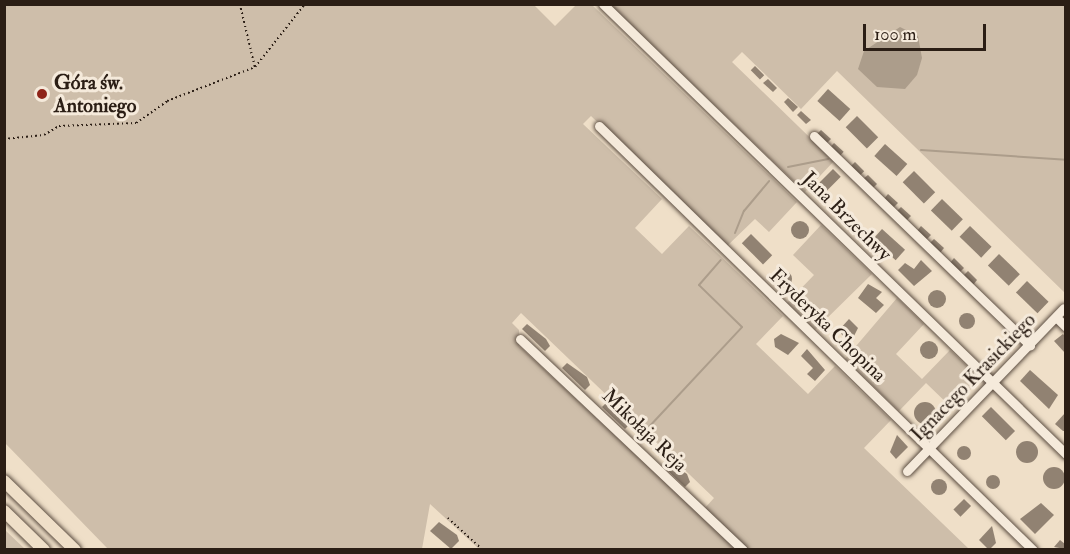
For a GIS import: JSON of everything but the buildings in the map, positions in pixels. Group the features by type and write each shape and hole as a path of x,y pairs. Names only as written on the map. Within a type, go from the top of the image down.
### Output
{"main road":[{"path":"4,481 75,549"},
{"path":"4,511 44,549"}],"street":[{"name":"Jana Brzechwy","path":"603,4 1065,454"},
{"name":"Fryderyka Chopina","path":"599,126 1033,549"},
{"path":"814,136 1030,345"},
{"name":"Ignacego Krasickiego","path":"908,471 1064,308"},
{"path":"1056,317 1065,327"},
{"name":"Mikołaja Reja","path":"520,339 742,549"}],"path":[{"path":"240,4 255,67"},
{"path":"4,139 44,135 59,126 136,123 167,101 255,67 305,4"},
{"path":"448,518 483,549"}],"shaded area":[{"path":"533,4 555,26 576,5 592,5 797,202 769,232 755,219 727,246 591,116 583,124 662,199 635,228 662,254 689,226 783,316 756,344 808,394 835,366 891,420 864,448 969,549 747,549 705,508 714,498 521,313 512,323 519,330 519,346 737,549 479,549 430,504 422,549 108,549 5,443 4,5"},
{"path":"610,5 1065,5 1065,293 837,71 801,109 742,52 732,62 834,161 805,192"},
{"path":"900,27 918,36 922,58 917,75 905,89 877,87 858,69 864,51"},
{"path":"821,225 872,274 815,330 787,303 814,275 793,255"},
{"path":"897,298 924,324 896,354 922,379 950,350 980,378 954,410 926,383 899,411 845,359"},
{"path":"5,530 25,549 5,549"}],"waterway":[{"path":"921,150 1066,160"},
{"path":"788,167 828,159"},
{"path":"735,233 744,211 769,181"},
{"path":"647,429 742,327 699,285 721,260"}],"place":[{"name":"Góra św. Antoniego","path":"42,94"}]}
